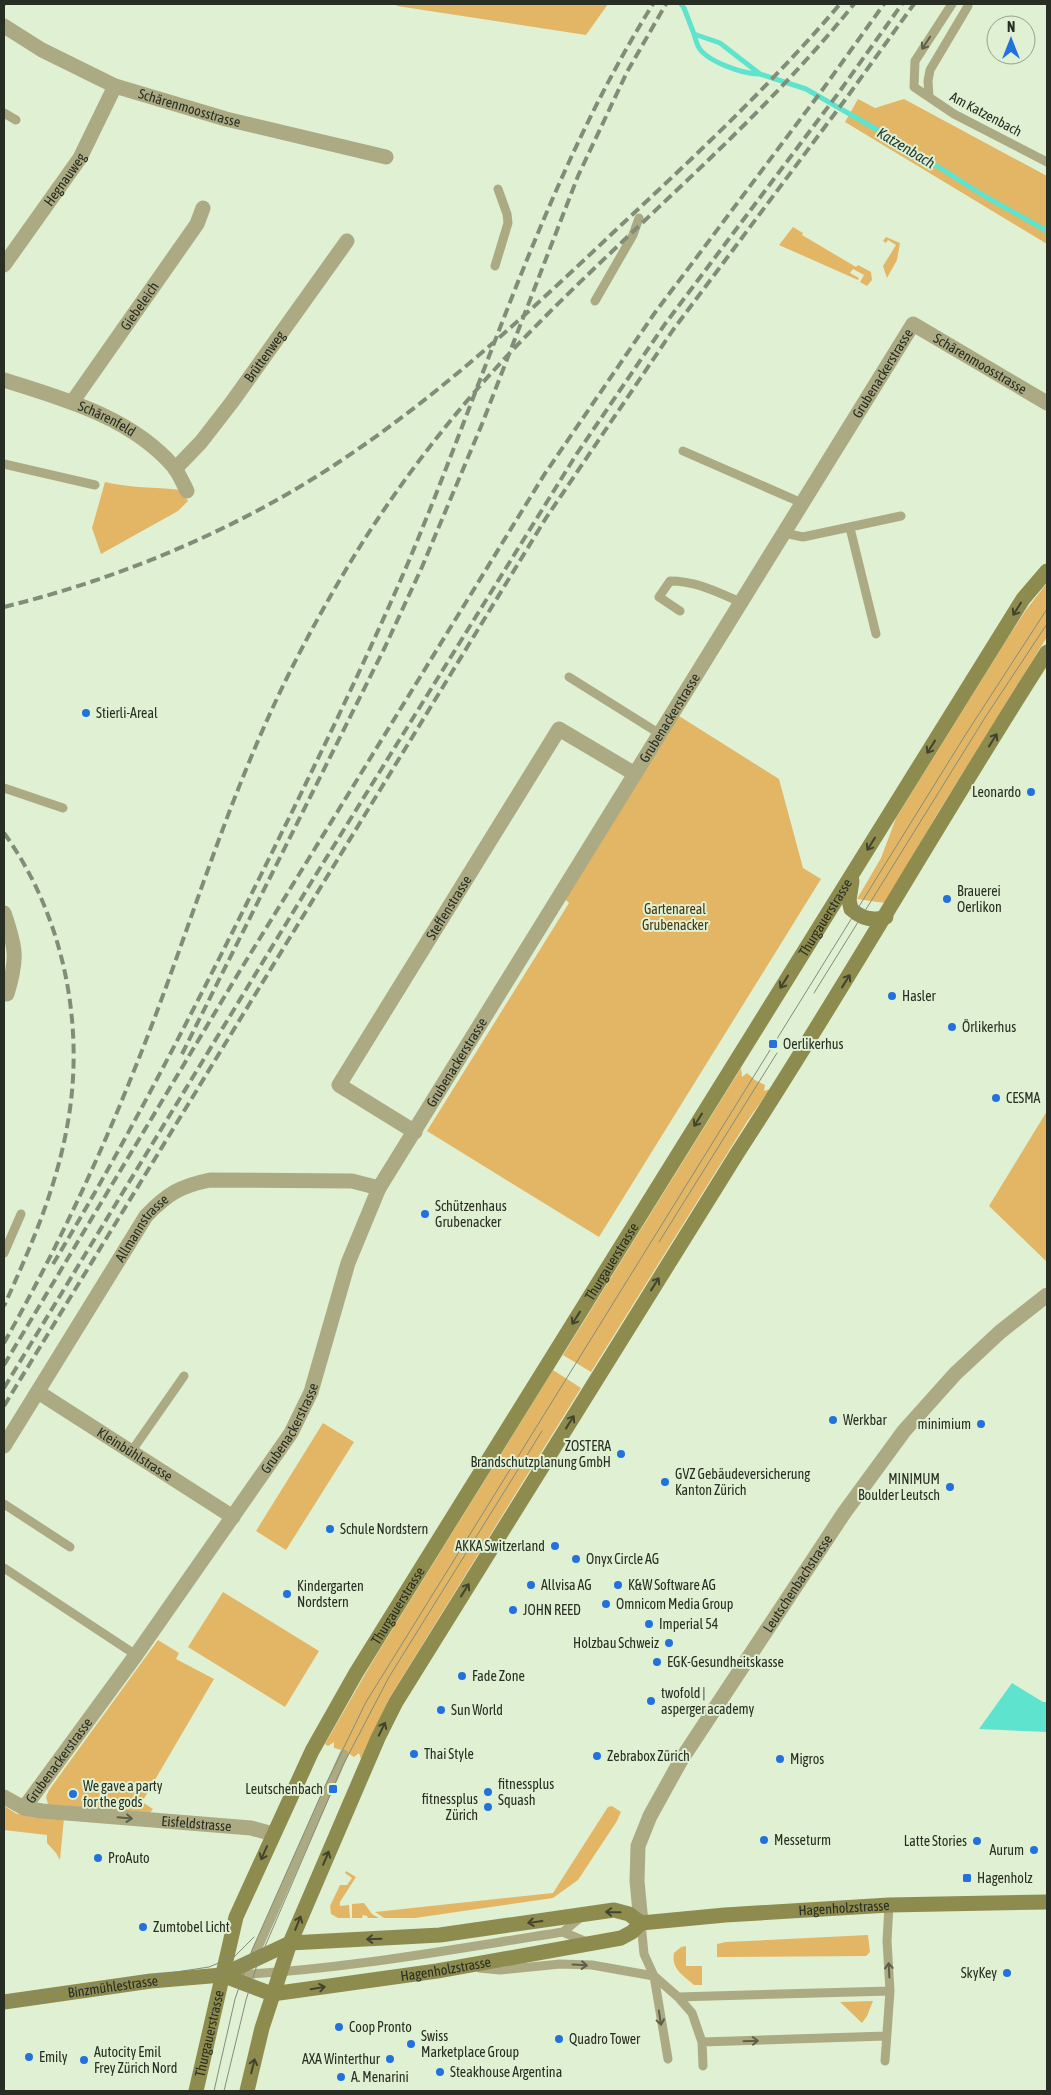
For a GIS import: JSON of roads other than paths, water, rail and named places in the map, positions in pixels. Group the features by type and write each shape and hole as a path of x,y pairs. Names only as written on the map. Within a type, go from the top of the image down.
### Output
{"main road":[{"name":"Thurgauerstrasse","path":"196,2091 236,1917 272,1834 312,1752 356,1673 1023,599 1047,571"},
{"path":"247,2091 272,1994 290,1943 378,1738 396,1702 886,917 1047,652"},
{"path":"853,872 848,900 851,909 867,919 874,920 886,917"},
{"name":"Hagenholzstrasse","path":"272,1994 462,1967 621,1938 632,1932 641,1923 725,1915 889,1905 1047,1902"},
{"path":"290,1943 440,1935 614,1910 629,1914 641,1923"},
{"name":"Thurgauerstrasse","path":"222,1976 290,1943"},
{"name":"Thurgauerstrasse","path":"222,1976 272,1994"},
{"name":"Binzmühlestrasse","path":"4,2002 151,1981 222,1976"}],"street":[{"name":"Schärenmoosstrasse","path":"4,26 42,50 115,86 226,118 386,157"},
{"name":"Hegnauweg","path":"4,265 80,158 115,86"},
{"name":"Giebeleich","path":"73,401 197,224 202,208"},
{"name":"Brüttenweg","path":"175,469 201,442 232,402 348,241"},
{"name":"Schärenmoosstrasse","path":"913,324 1047,403"},
{"name":"Grubenackerstrasse","path":"24,1808 136,1654 291,1433 311,1392 348,1263 379,1188 913,324"},
{"name":"Schärenfeld","path":"4,380 73,401 121,424 158,451 175,469 187,491"},
{"name":"Steffenstrasse","path":"415,1132 338,1086 354,1060 559,730 636,774"},
{"path":"4,913 14,942 15,969 6,998"},
{"name":"Allmannstrasse","path":"4,1446 146,1216 170,1192 189,1184 210,1180 352,1181 379,1188"},
{"name":"Leutschenbachstrasse","path":"641,1923 637,1881 638,1846 650,1816 681,1760 844,1514 904,1431 955,1374 1000,1332 1047,1295"},
{"name":"Kleinbühlstrasse","path":"38,1392 233,1517"},
{"name":"Eisfeldstrasse","path":"4,1797 24,1808 251,1828 272,1834"}],"lane":[{"name":"Am Katzenbach","path":"952,4 915,61 914,87 954,114 1047,162"},
{"path":"929,98 928,81 930,70 968,6"},
{"path":"4,113 16,120"},
{"path":"496,266 508,222 508,214 498,189"},
{"path":"595,302 633,235 639,218"},
{"path":"683,451 802,503"},
{"path":"4,464 95,485"},
{"path":"784,533 803,537 901,516"},
{"path":"850,528 876,634"},
{"path":"680,611 658,597 670,581 683,581 705,586 740,602"},
{"path":"569,677 660,734"},
{"path":"4,788 63,808"},
{"path":"4,1253 21,1214"},
{"path":"131,1452 184,1376"},
{"path":"4,1504 70,1547"},
{"path":"4,1568 136,1654"},
{"path":"252,1961 344,1754"},
{"path":"885,2061 890,1991 887,1942 889,1905"},
{"path":"583,1915 563,1932 589,1943"},
{"path":"641,1923 644,1954 654,1976 668,2059"},
{"name":"Hagenholzstrasse","path":"280,1973 377,1961 563,1932"},
{"path":"462,1967 500,1970 560,1964 592,1965 654,1976 678,1996 692,2013 702,2042 703,2066"},
{"name":"Thurgauerstrasse","path":"222,1976 280,1973"},
{"path":"678,1996 890,1991"},
{"path":"702,2042 886,2036"}],"water":[{"path":"1012,1683 1043,1702 1047,1702 1047,1732 979,1729"}],"waterway":[{"name":"Katzenbach","path":"681,4 694,34 720,43 760,74 806,89 909,148 981,194 1047,231"},
{"name":"Katzenbach","path":"694,34 698,46 708,57 725,66 759,74"}],"tram line":[{"path":"214,2091 235,1999 252,1950 325,1786 366,1702 964,737 1047,609"},
{"path":"814,993 986,716 1047,624"},
{"path":"659,1242 777,1053"},
{"path":"224,2091 246,2000 257,1965 343,1765 389,1677 542,1431"},
{"path":"4,1998 209,1967 235,1956 254,1937"},
{"path":"4,2006 206,1977 229,1971 248,1958"}],"railway":[{"path":"53,1264 129,1132 177,1042 329,735 408,563 549,207 580,138 615,70 653,4"},
{"path":"182,1054 385,647 422,567 482,424 578,176 627,72 666,4"},
{"path":"4,607 79,586 152,560 187,545 291,492 379,434 462,369 580,264 732,119 787,63 840,4"},
{"path":"4,1343 57,1244 119,1108 164,994 236,795 264,727 304,645 364,540 421,458 507,356 571,291 738,132 817,48 854,4"},
{"path":"4,1365 241,969 544,475 654,314 823,89 884,4"},
{"path":"4,1388 312,881 576,455 665,324 837,95 902,4"},
{"path":"4,1406 546,518 673,330 845,100 914,4"},
{"path":"4,833 25,865 42,900 55,936 65,974 71,1012 74,1051 67,1127 56,1173 32,1241 4,1306"}],"place":[{"name":"Stierli-Areal","path":"86,713"},
{"name":"Leonardo","path":"1031,792"},
{"name":"Brauerei Oerlikon","path":"947,899"},
{"name":"Hasler","path":"892,996"},
{"name":"Örlikerhus","path":"952,1027"},
{"name":"Oerlikerhus","path":"773,1044"},
{"name":"CESMA","path":"996,1098"},
{"name":"Schützenhaus Grubenacker","path":"425,1214"},
{"name":"Werkbar","path":"833,1420"},
{"name":"minimium","path":"981,1424"},
{"name":"ZOSTERA Brandschutzplanung GmbH","path":"621,1454"},
{"name":"GVZ Gebäudeversicherung Kanton Zürich","path":"665,1482"},
{"name":"MINIMUM Boulder Leutsch","path":"950,1487"},
{"name":"Schule Nordstern","path":"330,1529"},
{"name":"AKKA Switzerland","path":"555,1546"},
{"name":"Onyx Circle AG","path":"576,1559"},
{"name":"Allvisa AG","path":"531,1585"},
{"name":"K&W Software AG","path":"618,1585"},
{"name":"Kindergarten Nordstern","path":"287,1594"},
{"name":"Omnicom Media Group","path":"606,1604"},
{"name":"JOHN REED","path":"513,1610"},
{"name":"Imperial 54","path":"649,1624"},
{"name":"Holzbau Schweiz","path":"669,1643"},
{"name":"EGK-Gesundheitskasse","path":"657,1662"},
{"name":"Fade Zone","path":"462,1676"},
{"name":"twofold | asperger academy","path":"651,1701"},
{"name":"Sun World","path":"441,1710"},
{"name":"Thai Style","path":"414,1754"},
{"name":"Zebrabox Zürich","path":"597,1756"},
{"name":"Migros","path":"780,1759"},
{"name":"Leutschenbach","path":"333,1789"},
{"name":"fitnessplus Squash","path":"488,1792"},
{"name":"We gave a party for the gods","path":"73,1794"},
{"name":"fitnessplus Zürich","path":"488,1807"},
{"name":"Messeturm","path":"764,1840"},
{"name":"Latte Stories","path":"977,1841"},
{"name":"Aurum","path":"1034,1850"},
{"name":"ProAuto","path":"98,1858"},
{"name":"Hagenholz","path":"967,1878"},
{"name":"Zumtobel Licht","path":"143,1927"},
{"name":"SkyKey","path":"1007,1973"},
{"name":"Coop Pronto","path":"339,2027"},
{"name":"Quadro Tower","path":"559,2039"},
{"name":"Swiss Marketplace Group","path":"411,2044"},
{"name":"Emily","path":"29,2057"},
{"name":"AXA Winterthur","path":"390,2059"},
{"name":"Autocity Emil Frey Zürich Nord","path":"84,2060"},
{"name":"Steakhouse Argentina","path":"440,2072"},
{"name":"A. Menarini","path":"341,2077"}],"park label":[{"name":"Gartenareal Grubenacker","path":"675,918"}]}
